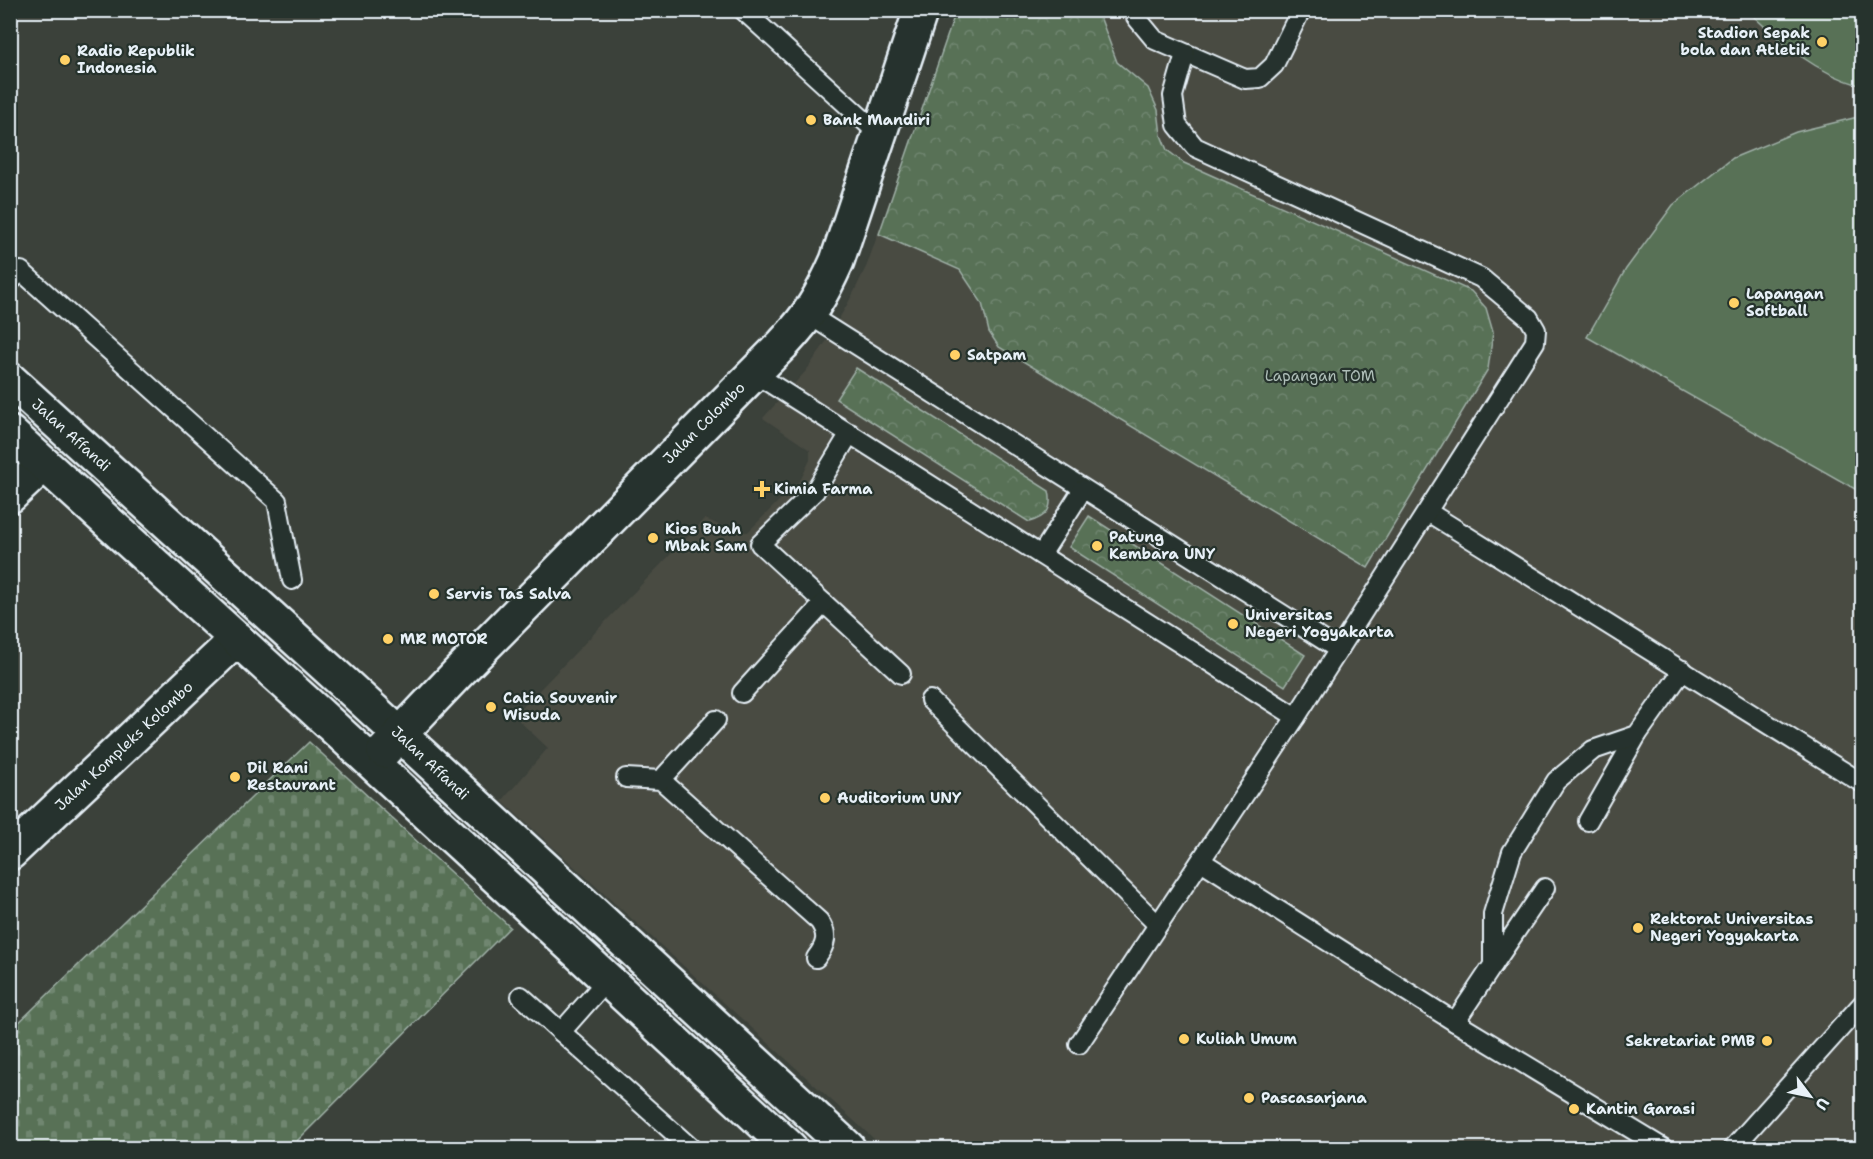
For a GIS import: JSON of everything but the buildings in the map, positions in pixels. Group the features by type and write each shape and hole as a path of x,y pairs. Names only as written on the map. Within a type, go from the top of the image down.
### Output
{"main road":[{"name":"Jalan Colombo","path":"372,763 809,315 837,261 921,10"},
{"name":"Jalan Affandi","path":"10,380 848,1149"},
{"path":"10,433 790,1149"},
{"path":"10,496 44,464"},
{"name":"Jalan Kompleks Kolombo","path":"10,853 237,639"}],"lane":[{"path":"743,10 880,135"},
{"path":"1136,10 1136,16 1155,40 1245,80 1260,78 1274,65 1301,10"},
{"path":"1079,1044 1296,717 1535,342 1536,330 1529,318 1481,278 1195,147 1177,125 1174,106 1173,96 1185,54"},
{"path":"10,282 21,271 277,501 292,580"},
{"path":"809,315 1339,650"},
{"path":"754,373 1296,717"},
{"path":"850,433 814,490 760,544 901,675"},
{"path":"1041,555 1083,489"},
{"path":"1428,512 1863,783"},
{"path":"742,693 824,603"},
{"path":"1588,821 1637,735 1683,670"},
{"path":"930,700 1158,925"},
{"path":"661,780 716,720"},
{"path":"1492,965 1493,914 1512,852 1556,781 1593,750 1637,735"},
{"path":"626,778 661,780 819,921 826,939 823,949 816,958"},
{"path":"1201,861 1455,1022 1663,1149"},
{"path":"1455,1022 1545,888"},
{"path":"561,1032 608,980"},
{"path":"521,996 691,1149"},
{"path":"1733,1149 1863,1004"}],"shaded area":[{"name":"Universitas Negeri Yogyakarta","path":"956,11 1862,11 1862,1148 884,1148 502,801 548,748 514,716 705,519 736,532 748,532 801,479 810,460 810,450 763,418 806,371 826,342 867,265"}],"green space":[{"name":"Lapangan TOM","path":"956,11 1098,11 1117,62 1148,88 1158,110 1161,135 1167,150 1184,163 1471,291 1486,308 1493,332 1488,369 1368,568 999,347 989,332 982,303 960,270 879,234"},
{"name":"Stadion Sepak bola dan Atletik","path":"1748,11 1862,11 1862,86 1830,73 1800,56"},
{"name":"Lapangan Softball","path":"1862,116 1862,493 1587,337 1626,269 1673,205 1733,158 1796,132"},
{"path":"856,368 1049,491 1050,503 1044,515 1029,522 836,399"},
{"path":"1089,516 1305,655 1285,686 1069,547"},
{"path":"309,742 510,927 290,1148 11,1148 11,1030"}],"place":[{"name":"Stadion Sepak bola dan Atletik","path":"1822,42"},
{"name":"Radio Republik Indonesia","path":"65,60"},
{"name":"Bank Mandiri","path":"811,120"},
{"name":"Lapangan Softball","path":"1734,303"},
{"name":"Satpam","path":"955,355"},
{"name":"Kimia Farma","path":"762,489"},
{"name":"Kios Buah Mbak Sam","path":"653,538"},
{"name":"Patung Kembara UNY","path":"1097,546"},
{"name":"Servis Tas Salva","path":"434,594"},
{"name":"Universitas Negeri Yogyakarta","path":"1233,624"},
{"name":"MR MOTOR","path":"388,639"},
{"name":"Catia Souvenir Wisuda","path":"491,707"},
{"name":"Dil Rani Restaurant","path":"235,777"},
{"name":"Auditorium UNY","path":"825,798"},
{"name":"Rektorat Universitas Negeri Yogyakarta","path":"1638,928"},
{"name":"Kuliah Umum","path":"1184,1039"},
{"name":"Sekretariat PMB","path":"1767,1041"},
{"name":"Pascasarjana","path":"1249,1098"},
{"name":"Kantin Garasi","path":"1574,1109"}]}
